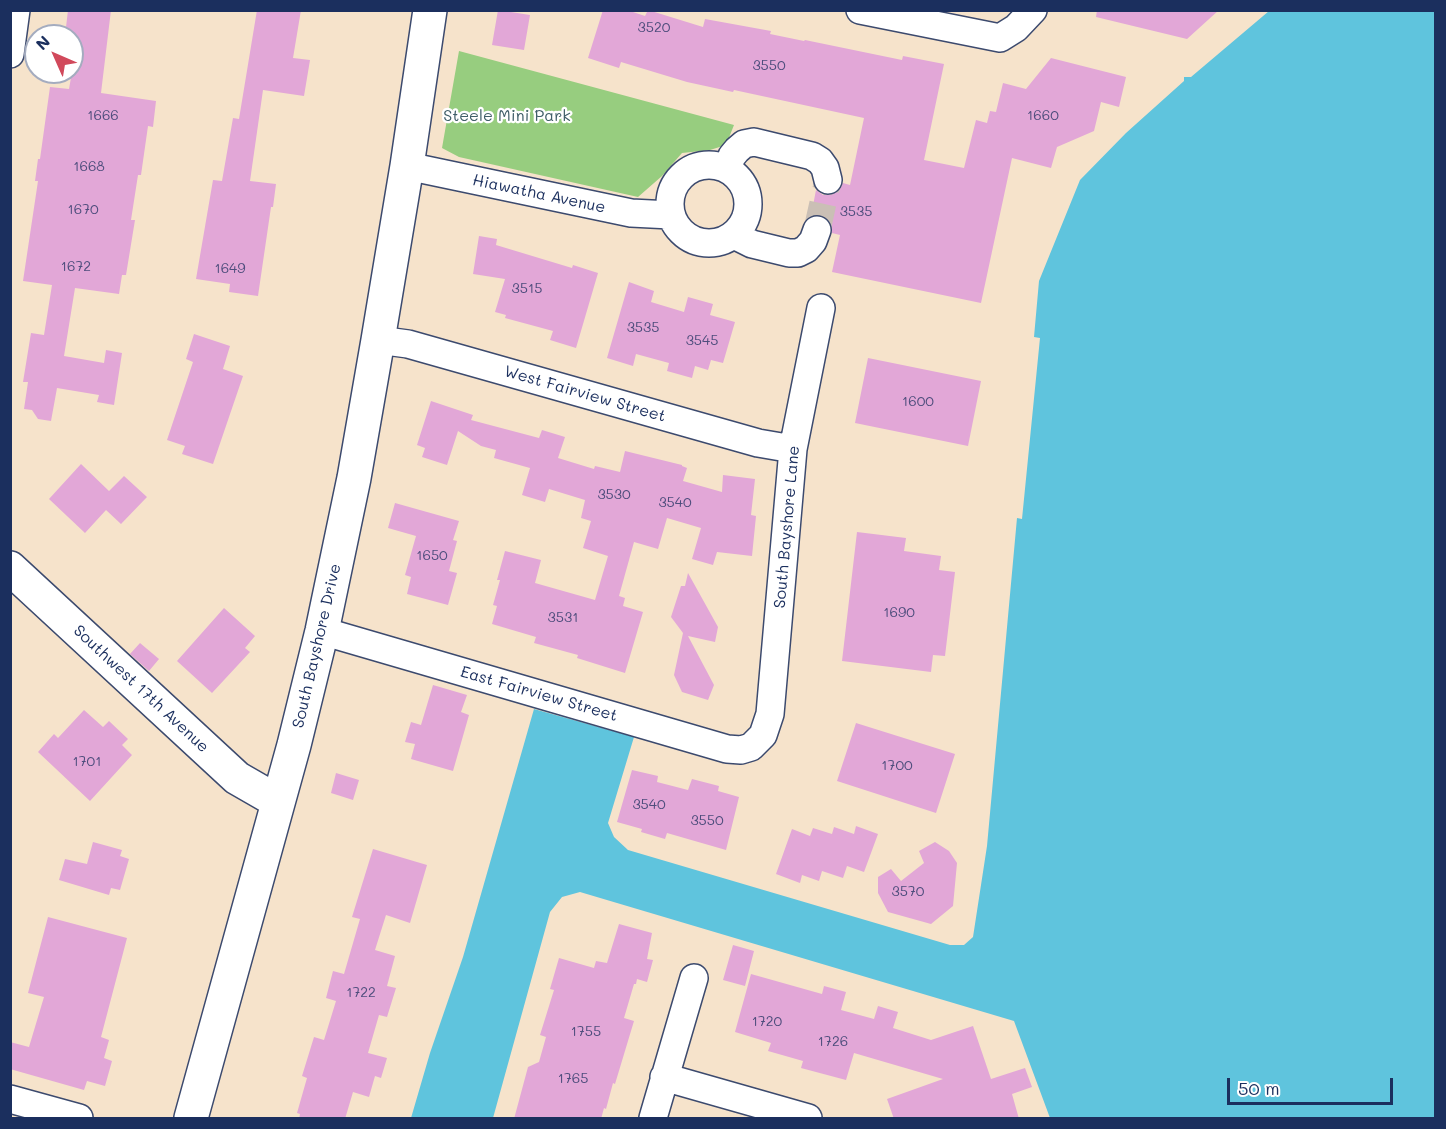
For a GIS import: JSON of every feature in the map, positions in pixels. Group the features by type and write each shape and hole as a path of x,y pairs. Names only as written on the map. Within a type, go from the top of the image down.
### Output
{"main road":[{"name":"South Bayshore Drive","path":"191,1119 294,745 322,631 354,478 378,340 430,10"},
{"name":"Southwest 17th Avenue","path":"10,568 237,778 278,801"}],"street":[{"path":"10,54 16,10"},
{"path":"860,10 994,37 1006,36 1034,10"},
{"path":"728,169 732,156 737,150 744,144 754,142 812,156 825,168 828,180"},
{"path":"708,165 728,169 742,182 748,200 746,219 734,235 714,244 692,240 682,234 671,215 671,195 675,185 688,171 708,165"},
{"name":"Hiawatha Avenue","path":"407,166 631,213 671,215"},
{"path":"734,235 752,244 798,253 806,249 813,241 817,230"},
{"name":"South Bayshore Lane","path":"755,743 763,735 770,714 793,449 821,308"},
{"name":"West Fairview Street","path":"378,340 408,344 758,443 793,449"},
{"name":"East Fairview Street","path":"322,631 727,748 741,750 755,743"},
{"path":"653,1119 694,978"},
{"path":"664,1077 808,1119"},
{"path":"10,1099 79,1119"}],"green space":[{"name":"Steele Mini Park","path":"459,51 734,125 726,145 710,150 682,153 662,176 638,197 459,157 442,148"}],"water":[{"path":"1269,11 1435,11 1435,1118 1050,1118 1014,1021 580,892 562,897 550,912 493,1118 411,1118 430,1053 463,957 534,709 634,737 608,823 614,837 628,850 950,945 964,945 973,937 987,846 1017,518 1022,519 1040,338 1034,337 1039,281 1080,180 1126,133 1184,81 1184,77 1191,77"}],"building":[{"path":"68,10 111,10 101,93 156,101 153,127 148,126 141,175 138,175 131,220 135,220 126,275 122,275 119,294 75,288 64,356 104,363 106,350 122,353 114,405 97,402 99,395 57,388 51,421 38,419 32,410 24,409 28,382 23,382 31,333 44,335 52,285 23,281 38,181 35,181 38,159 40,159 50,87 69,89 70,84 84,84 84,24 66,24"},
{"path":"257,10 301,10 293,58 310,60 304,96 263,90 250,181 276,184 258,296 229,292 230,284 196,279 213,180 222,181 233,118 239,119"},
{"path":"498,10 530,15 524,50 492,45"},
{"path":"603,10 627,10 645,16 648,10 703,27 705,19 902,60 903,56 944,64 924,160 964,168 976,120 987,123 990,111 996,112 1003,83 1026,89 1051,58 1126,77 1119,107 1101,102 1094,131 1057,147 1051,168 1012,158 981,303 832,272 840,235 832,233 829,220 823,215 811,216 816,190 823,195 831,195 839,191 843,183 850,185 864,118 687,82 621,62 619,68 588,58"},
{"path":"1097,10 1219,10 1187,39 1096,17"},
{"path":"479,236 497,239 496,245 572,268 573,265 598,273 576,348 550,340 553,331 505,318 506,315 495,312 505,279 473,274"},
{"path":"629,282 654,291 651,302 684,312 688,297 713,304 710,315 735,322 723,363 711,360 708,370 695,366 692,378 667,371 669,363 636,354 633,366 607,358"},
{"path":"194,334 230,346 223,369 243,376 213,464 182,454 185,446 167,440 193,362 186,359"},
{"path":"868,358 981,381 968,446 855,423"},
{"path":"431,401 473,415 471,420 539,438 542,430 565,437 558,458 594,469 595,466 620,472 625,451 682,465 687,468 683,481 722,492 723,475 755,479 751,515 756,516 752,556 717,552 713,565 692,559 701,528 667,518 658,549 634,542 619,596 625,598 623,606 643,612 625,673 577,658 578,655 534,643 536,637 492,624 497,606 493,605 500,580 497,580 505,551 541,560 535,583 595,600 608,556 583,548 591,521 581,518 585,500 549,489 545,502 522,495 530,468 494,458 496,450 481,446 458,431 447,465 422,457 425,448 417,445"},
{"path":"81,464 109,491 124,476 147,497 121,524 106,510 85,533 49,499"},
{"path":"395,503 459,521 453,540 457,541 449,571 457,573 448,605 407,594 411,577 405,575 416,536 388,528"},
{"path":"857,532 906,538 904,551 941,556 939,570 955,572 945,656 933,655 931,672 842,661"},
{"path":"688,573 718,627 715,642 688,636 714,685 708,700 682,692 674,675 683,633 671,617 681,586 685,586"},
{"path":"224,608 255,636 245,648 250,652 212,693 177,661"},
{"path":"140,643 159,659 149,671 130,654"},
{"path":"433,685 467,695 461,712 469,715 453,771 411,759 415,744 405,742 411,722 421,725"},
{"path":"84,710 103,727 109,721 128,739 122,745 132,755 90,801 38,752 54,734 58,738"},
{"path":"856,723 955,754 936,813 837,781"},
{"path":"632,770 658,776 657,782 688,790 692,779 719,786 718,791 739,797 726,850 667,833 665,839 617,822"},
{"path":"336,773 359,780 353,800 331,793"},
{"path":"856,826 878,834 864,872 847,866 843,878 822,871 819,881 802,875 800,883 776,874 792,829 810,836 813,828 832,834 834,827 854,834"},
{"path":"93,842 122,850 120,856 129,859 120,890 111,888 109,895 59,880 65,859 87,864"},
{"path":"935,842 949,851 957,863 953,906 931,924 888,912 878,893 878,877 891,869 901,881 924,863 919,851"},
{"path":"373,849 427,865 410,923 386,915 375,950 395,956 387,986 396,988 387,1017 379,1015 368,1053 387,1058 381,1078 375,1076 369,1097 353,1092 345,1119 299,1119 300,1114 297,1113 307,1078 302,1076 314,1037 324,1040 336,1001 326,998 333,971 344,974 360,919 352,917"},
{"path":"48,917 127,938 101,1037 109,1040 104,1058 112,1061 105,1086 87,1081 84,1090 10,1069 10,1042 29,1047 44,997 28,993"},
{"path":"619,924 652,933 647,959 653,960 647,982 637,979 634,984 624,1018 634,1021 615,1084 613,1083 601,1119 514,1119 528,1067 539,1062 546,1037 540,1035 554,990 550,989 559,958 594,968 596,961 607,963"},
{"path":"733,945 754,951 745,986 723,980"},
{"path":"751,974 822,994 824,986 846,992 841,1010 874,1019 878,1006 898,1012 893,1028 931,1040 973,1026 991,1079 1025,1068 1032,1087 1012,1094 1019,1119 894,1119 887,1099 943,1079 854,1053 846,1080 801,1068 803,1061 768,1051 771,1043 735,1032"}],"tunnel":[{"path":"817,230 828,180"}]}
